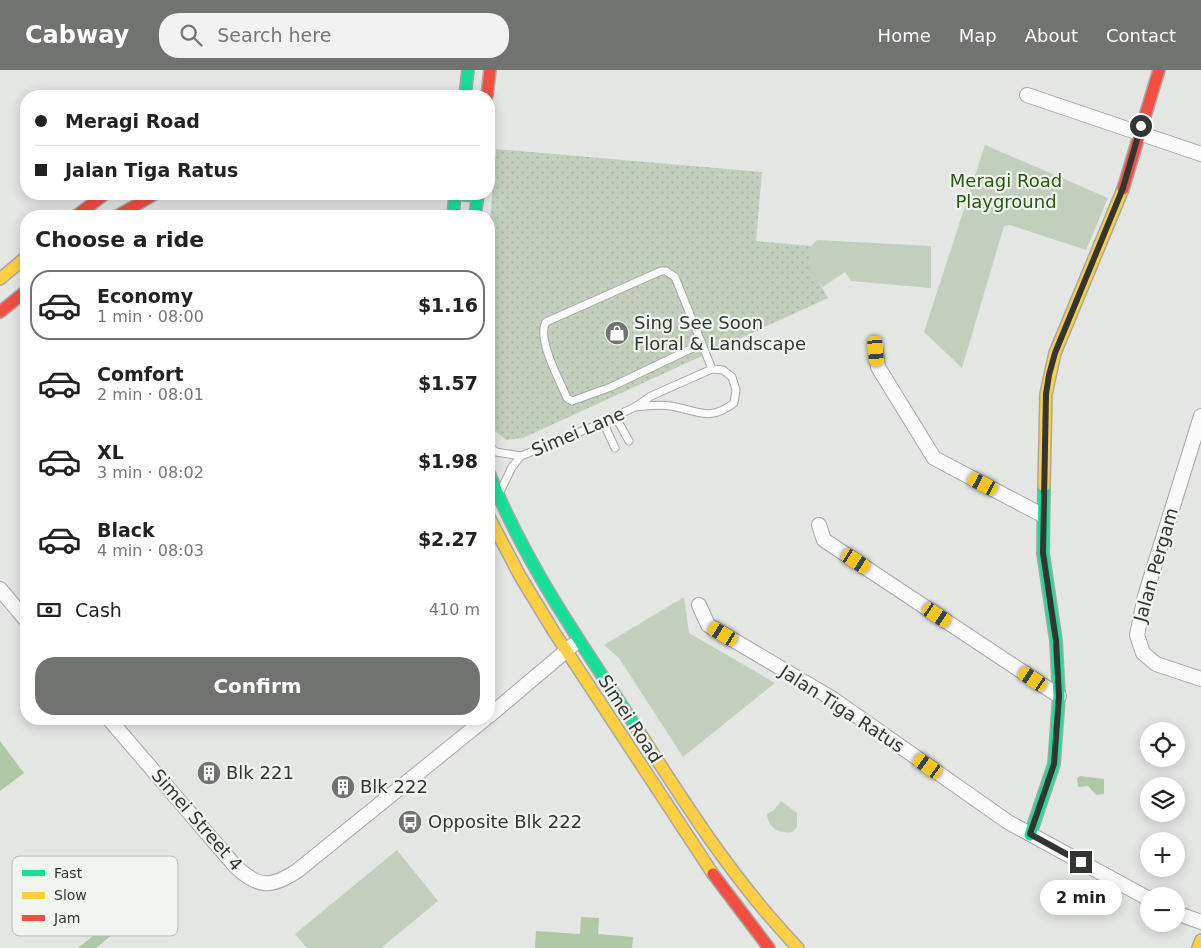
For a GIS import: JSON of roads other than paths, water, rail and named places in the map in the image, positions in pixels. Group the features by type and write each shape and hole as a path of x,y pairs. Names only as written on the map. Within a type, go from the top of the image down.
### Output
{"main road":[{"path":"466,90 468,70"},
{"path":"487,90 489,70"},
{"path":"1030,834 1054,764 1059,696 1056,641 1043,567 1042,515 1046,394 1049,375 1055,353 1123,188 1159,70"},
{"path":"84,210 97,200"},
{"path":"127,210 145,200"},
{"path":"0,279 20,262"},
{"path":"0,312 20,296"},
{"name":"Simei Road","path":"495,492 544,585 697,822 757,904 798,948"},
{"name":"Simei Road","path":"495,529 530,596 738,910 769,948"},
{"path":"1198,948 1201,940"}],"street":[{"path":"1027,95 1201,154"},
{"path":"876,351 878,368 934,458 1042,515"},
{"name":"Jalan Pergam","path":"1201,416 1145,596 1137,635 1143,653 1156,664 1201,679"},
{"path":"819,525 824,540 1059,696"},
{"path":"0,589 20,613"},
{"name":"Jalan Tiga Ratus","path":"699,605 708,625 833,699 1008,822 1140,894"},
{"path":"495,711 579,639"},
{"name":"Simei Street 4","path":"114,725 236,867 250,880 264,884 282,881 297,871 478,725"},
{"path":"1185,916 1201,922"}],"lane":[{"path":"701,344 579,400 572,401 567,398 542,337 542,328 546,322 661,271 666,271 675,277 712,369"},
{"name":"Simei Lane","path":"495,451 521,456 603,422 635,407 651,396 712,369 723,370 732,377 736,390 734,403 722,413 705,414 670,406 635,407"},
{"path":"616,416 629,441"},
{"path":"603,422 616,448"},
{"name":"Simei Lane","path":"497,498 507,476 521,456"}],"place":[{"name":"Sing See Soon Floral & Landscape","path":"617,333"},
{"name":"Blk 221","path":"209,773"},
{"name":"Blk 222","path":"343,787"},
{"name":"Opposite Blk 222","path":"410,822"}],"park label":[{"name":"Meragi Road Playground","path":"1006,191"}]}
